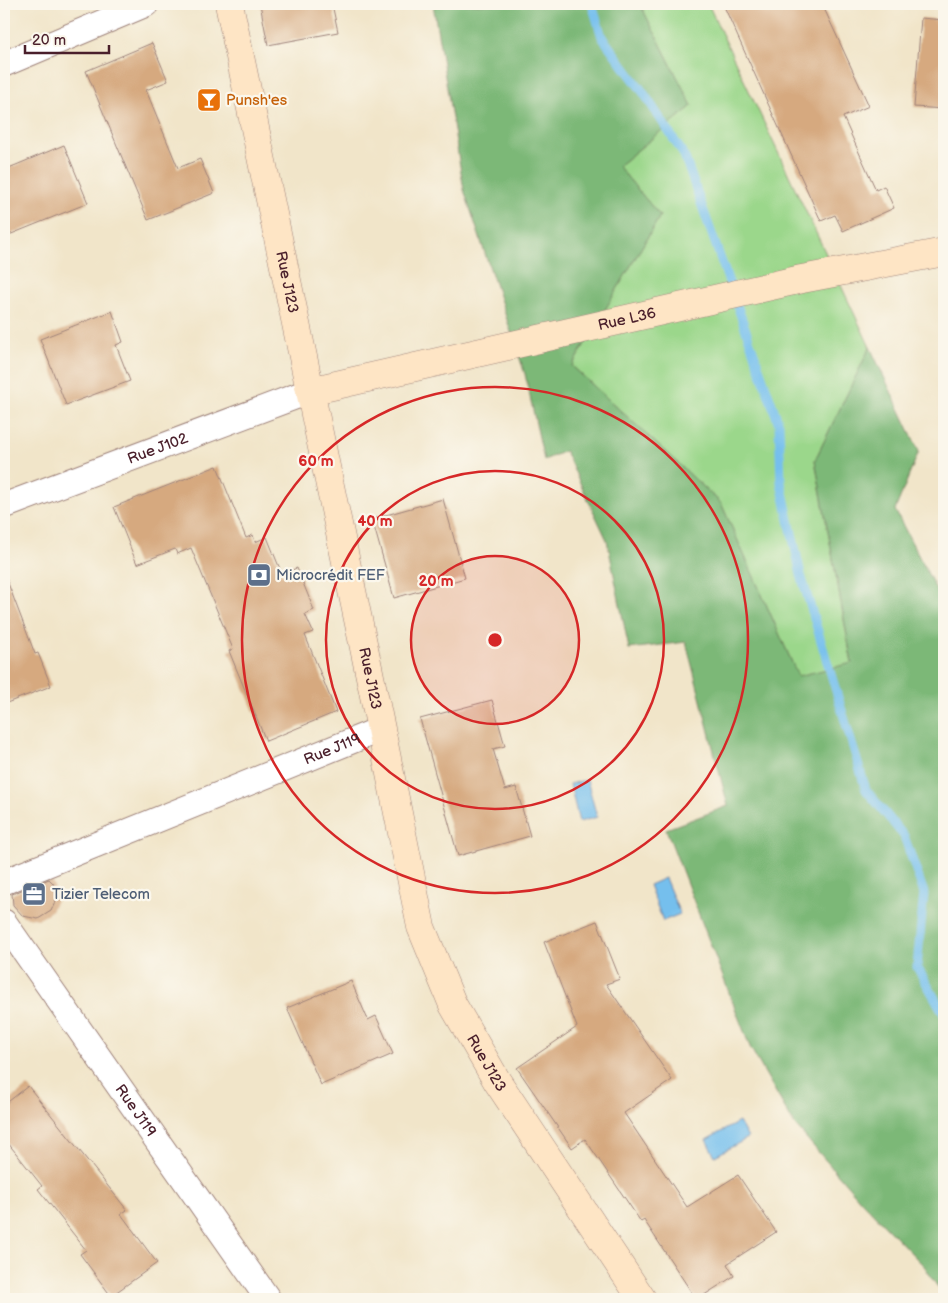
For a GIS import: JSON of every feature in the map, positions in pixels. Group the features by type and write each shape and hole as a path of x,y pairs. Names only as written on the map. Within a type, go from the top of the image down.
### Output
{"street":[{"path":"4,64 146,4"},
{"name":"Rue J123","path":"229,4 382,730 421,927 453,1005 497,1081 640,1299"},
{"name":"Rue L36","path":"310,391 802,279 944,252"},
{"name":"Rue J102","path":"4,506 310,391"},
{"name":"Rue J119","path":"4,882 382,730"},
{"name":"Rue J119","path":"4,922 268,1299"}],"green space":[{"path":"433,4 640,4 692,106 618,166 660,216 572,366 721,503 798,676 852,663 815,460 870,347 919,451 895,510 944,605 944,1297 925,1267 862,1202 794,1124 750,1047 666,829 728,806 686,642 629,649 607,540 565,451 544,460 525,374 464,190"},
{"path":"640,4 708,4 870,347 815,460 852,664 798,676 721,503 572,366 660,216 618,166 692,106"}],"water":[{"path":"587,780 597,817 579,822 570,784"},
{"path":"665,878 680,914 663,921 649,885"},
{"path":"739,1122 748,1138 715,1156 706,1140"}],"building":[{"path":"260,4 332,4 338,32 268,45"},
{"path":"723,4 822,4 869,106 843,117 876,190 884,186 894,208 843,231 835,215 821,221"},
{"path":"921,18 944,20 944,109 914,107"},
{"path":"152,43 168,81 146,90 178,168 200,159 214,193 148,220 86,71"},
{"path":"64,145 88,203 4,237 4,170"},
{"path":"112,311 123,342 116,345 130,381 66,405 40,339"},
{"path":"217,466 246,538 253,535 255,542 267,537 282,574 297,568 314,610 305,614 313,632 305,635 336,712 266,741 229,651 233,649 191,548 177,554 175,549 137,564 114,507"},
{"path":"443,499 465,578 394,598 372,519"},
{"path":"6,578 35,654 38,653 51,686 4,704 4,579"},
{"path":"492,700 505,746 493,749 505,790 516,787 530,836 458,856 420,719"},
{"name":"Tizier Telecom","path":"49,879 53,883 57,898 51,911 38,919 23,916 13,905 12,894"},
{"path":"597,921 620,979 606,984 672,1080 624,1113 687,1207 738,1175 776,1232 727,1264 734,1276 698,1299 696,1299 644,1220 641,1222 585,1139 572,1148 517,1068 577,1027 544,942"},
{"path":"351,981 368,1020 376,1016 393,1054 321,1085 287,1008"},
{"path":"28,1086 127,1210 121,1214 157,1263 111,1296 80,1254 86,1250 38,1189 42,1186 4,1138 4,1105"}],"waterway":[{"path":"592,4 602,37 643,92 684,155 779,424 781,483 801,575 866,790 904,836 924,893 917,967 944,1014"}],"place":[{"name":"Punsh'es","path":"209,100"},
{"name":"Microcrédit FEF","path":"259,575"},
{"name":"Tizier Telecom","path":"34,894"}]}
